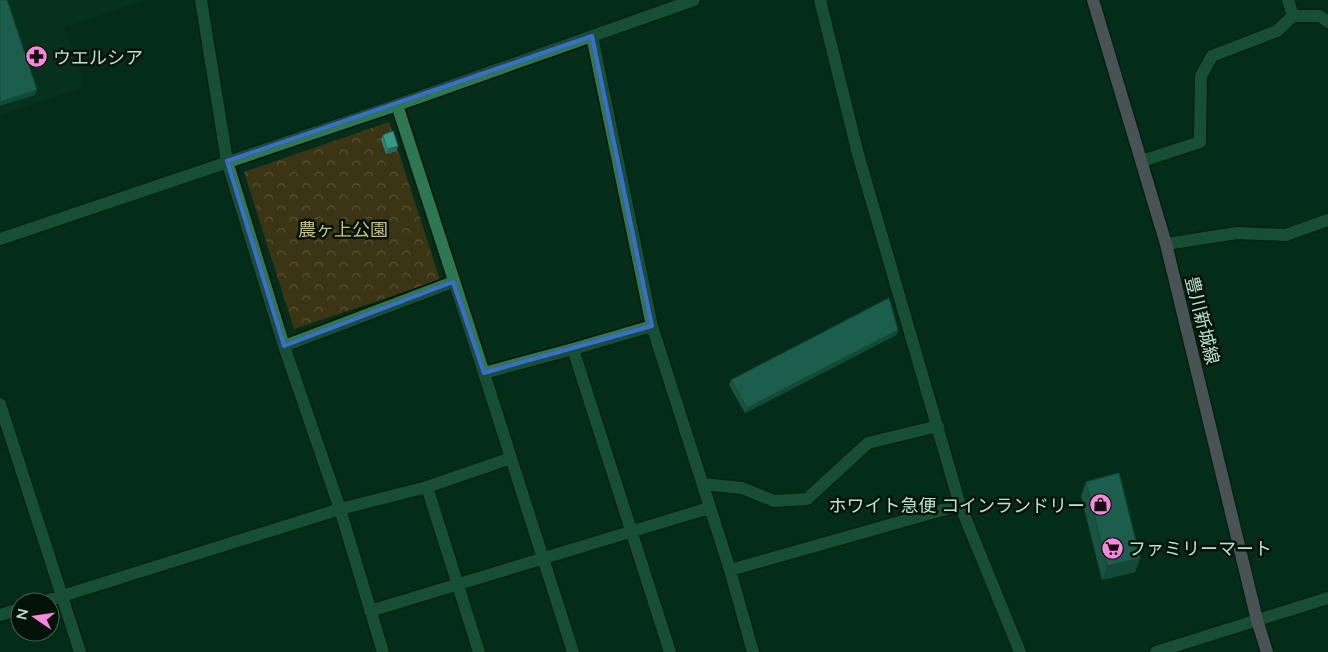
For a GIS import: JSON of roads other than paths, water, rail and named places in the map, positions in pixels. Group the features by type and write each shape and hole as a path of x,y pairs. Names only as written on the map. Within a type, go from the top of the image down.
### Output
{"main road":[{"name":"豊川新城線","path":"1093,0 1166,244 1257,620 1267,652"}],"street":[{"path":"201,0 227,160 284,346 340,509 383,652"},
{"path":"0,239 227,160 397,105 694,0"},
{"path":"820,0 858,154 960,505 1020,652"},
{"path":"1288,0 1293,16"},
{"path":"1142,161 1200,142 1201,76 1212,56 1277,31 1293,16 1325,15"},
{"path":"592,36 652,326 730,570 753,652"},
{"path":"397,105 573,652"},
{"path":"1166,244 1237,233 1286,235 1328,220"},
{"path":"284,346 453,282"},
{"path":"484,373 652,326"},
{"path":"573,349 670,652"},
{"path":"0,404 80,652"},
{"path":"703,484 742,488 774,501 807,499 868,443 938,426"},
{"path":"60,597 340,509 427,487 511,458"},
{"path":"427,487 479,652"},
{"path":"730,570 960,505"},
{"path":"370,611 709,508"},
{"path":"1156,652 1328,598"}],"place":[{"name":"ウエルシア","path":"37,57"},
{"name":"ホワイト急便 コインランドリー","path":"1101,505"},
{"name":"ファミリーマート","path":"1112,548"}],"park label":[{"name":"農ヶ上公園","path":"343,229"}]}
